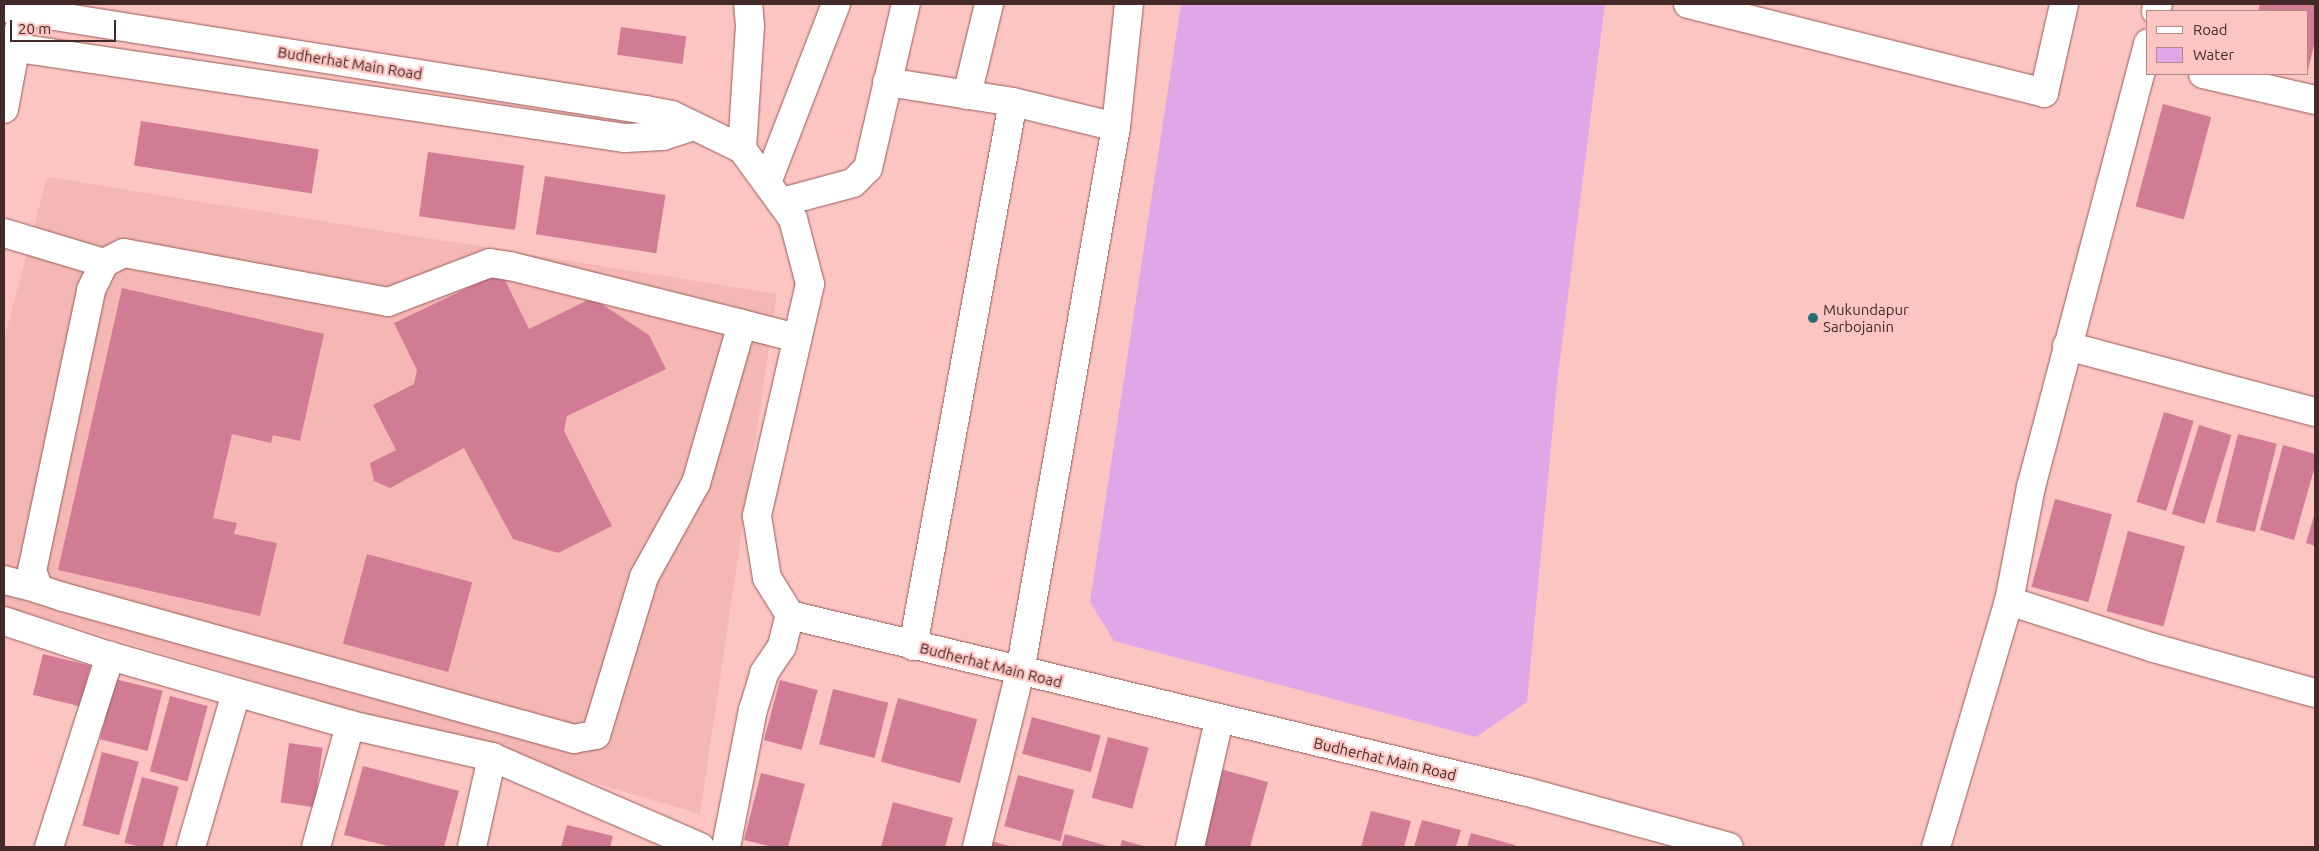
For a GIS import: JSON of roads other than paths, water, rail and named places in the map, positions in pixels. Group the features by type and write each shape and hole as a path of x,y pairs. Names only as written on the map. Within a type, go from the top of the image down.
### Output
{"street":[{"path":"742,149 750,26 748,4"},
{"path":"836,4 775,191 853,183 868,168 906,4"},
{"path":"967,95 989,4"},
{"path":"977,847 1020,672 1116,127 1129,4"},
{"path":"1688,4 2044,93 2064,4"},
{"path":"4,109 13,9"},
{"name":"Budherhat Main Road","path":"13,9 646,110 672,116 742,149 775,191 793,219 810,284 757,516 767,578 790,615 1219,720 1527,792 1729,847"},
{"path":"10,47 625,138 663,136 693,126"},
{"path":"1936,847 2009,601 2031,486 2146,54"},
{"path":"2208,75 2315,100"},
{"path":"887,82 1013,102 1116,127"},
{"path":"913,646 1013,102"},
{"path":"4,233 104,264"},
{"path":"39,589 32,570 91,290 104,264 124,253 388,302 490,264 497,264 797,338"},
{"path":"4,580 574,739 596,735 644,577 696,483 742,324"},
{"path":"2067,346 2315,412"},
{"path":"2009,601 2154,648 2315,693"},
{"path":"726,847 753,710 764,673 782,646 790,615"},
{"path":"4,621 110,656 350,725 492,757 700,847"},
{"path":"49,847 110,656"},
{"path":"191,847 236,693"},
{"path":"1190,847 1219,720"},
{"path":"316,847 350,725"},
{"path":"472,847 492,757"}],"water":[{"path":"1181,4 1605,4 1557,383 1527,702 1476,737 1114,641 1090,602"}],"place":[{"name":"Mukundapur Sarbojanin","path":"1813,318"}]}
